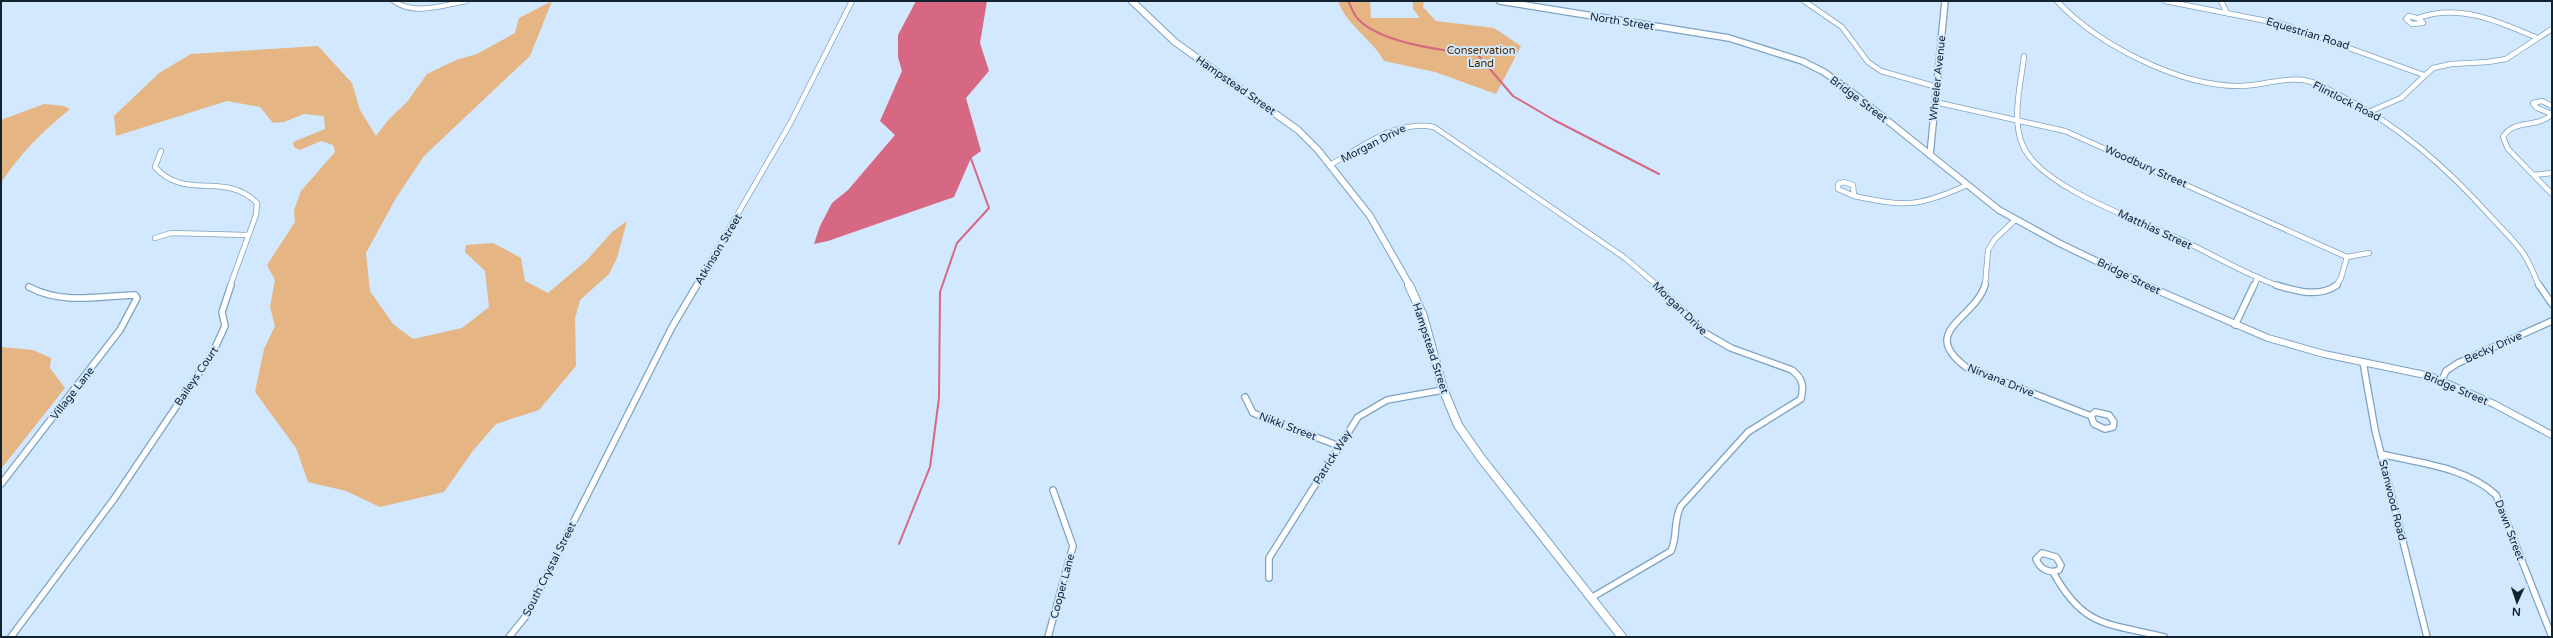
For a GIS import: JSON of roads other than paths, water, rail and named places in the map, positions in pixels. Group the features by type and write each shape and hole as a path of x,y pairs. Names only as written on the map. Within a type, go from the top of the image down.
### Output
{"main road":[{"name":"Hampstead Street","path":"1132,1 1175,42 1298,130 1330,165 1389,243 1400,264 1423,317 1443,390 1452,413 1472,444 1622,637"}],"street":[{"path":"394,1 402,7 413,8 466,1"},
{"name":"Atkinson Street","path":"585,498 672,327 791,122 852,1"},
{"name":"North Street","path":"1500,1 1743,42"},
{"path":"1804,1 1842,27 1868,62 1880,71 1907,80 1936,87"},
{"name":"Wheeler Avenue","path":"1930,155 1945,1"},
{"name":"Flintlock Road","path":"2057,1 2076,18 2127,54 2168,74 2198,82 2227,86 2303,80 2319,85 2371,111 2407,136 2461,183 2523,253 2530,263 2542,291 2552,304"},
{"name":"Equestrian Road","path":"2165,1 2270,21 2301,29 2424,75"},
{"path":"2221,1 2227,13"},
{"path":"2418,18 2442,9 2463,10 2492,17 2535,37"},
{"path":"2371,111 2404,96 2424,75 2445,64 2509,58 2518,53 2535,37 2552,29"},
{"name":"Bridge Street","path":"1743,42 1792,57 1824,72 1967,185 2015,220 2139,282 2235,325 2294,347 2411,371 2442,380 2552,434"},
{"name":"Matthias Street","path":"2024,56 2019,121 2026,154 2062,183 2258,277 2297,291 2323,291 2339,283 2343,277 2347,257"},
{"path":"2552,106 2542,101 2534,102 2537,108 2552,114 2550,117 2543,121 2512,128 2504,135 2504,142 2508,149 2552,194"},
{"name":"Woodbury Street","path":"1935,102 2019,121 2083,138 2347,257"},
{"name":"Morgan Drive","path":"1330,165 1403,126 1421,123 1434,128 1625,258 1658,286 1705,333 1731,348 1792,370 1803,383 1804,393 1801,399 1748,432 1681,506 1676,517 1676,538 1671,551 1591,598"},
{"name":"Baileys Court","path":"11,637 49,589 114,499 217,346 225,326 222,312 247,235 258,208 254,198 234,187 181,184 165,179 155,167 161,151"},
{"path":"2534,175 2552,173"},
{"path":"1854,196 1883,204 1908,206 1930,202 1967,185"},
{"name":"Nirvana Drive","path":"2015,220 1994,239 1987,250 1984,287 1947,333 1947,348 1954,358 1966,367 2091,416"},
{"path":"155,238 174,233 247,235"},
{"path":"2347,257 2369,253"},
{"path":"2235,325 2258,277"},
{"name":"Village Lane","path":"1,484 97,362 120,330 137,298 135,295 128,295 58,299 41,294 30,287"},
{"name":"Becky Drive","path":"2442,380 2446,371 2458,362 2552,321"},
{"name":"Stanwood Road","path":"2363,362 2368,398 2381,454 2427,637"},
{"name":"Patrick Way","path":"1269,578 1269,558 1358,417 1367,408 1395,397 1443,390"},
{"name":"Nikki Street","path":"1246,397 1253,413 1339,446"},
{"name":"Dawn Street","path":"2381,454 2471,477 2492,488 2552,637"},
{"name":"Cooper Lane","path":"1048,637 1071,560 1073,546 1053,490"},
{"name":"South Crystal Street","path":"509,637 526,616 585,498"},
{"path":"2053,572 2071,599 2092,618 2122,630 2164,637"}],"waterway":[{"path":"1348,1 1357,18 1367,27 1381,34 1396,40 1431,48 1477,54 1513,96 1554,120 1659,174"},
{"path":"899,544 930,467 939,398 940,292 957,243 989,208 970,156"}],"park label":[{"name":"Conservation Land","path":"1481,56"}]}
